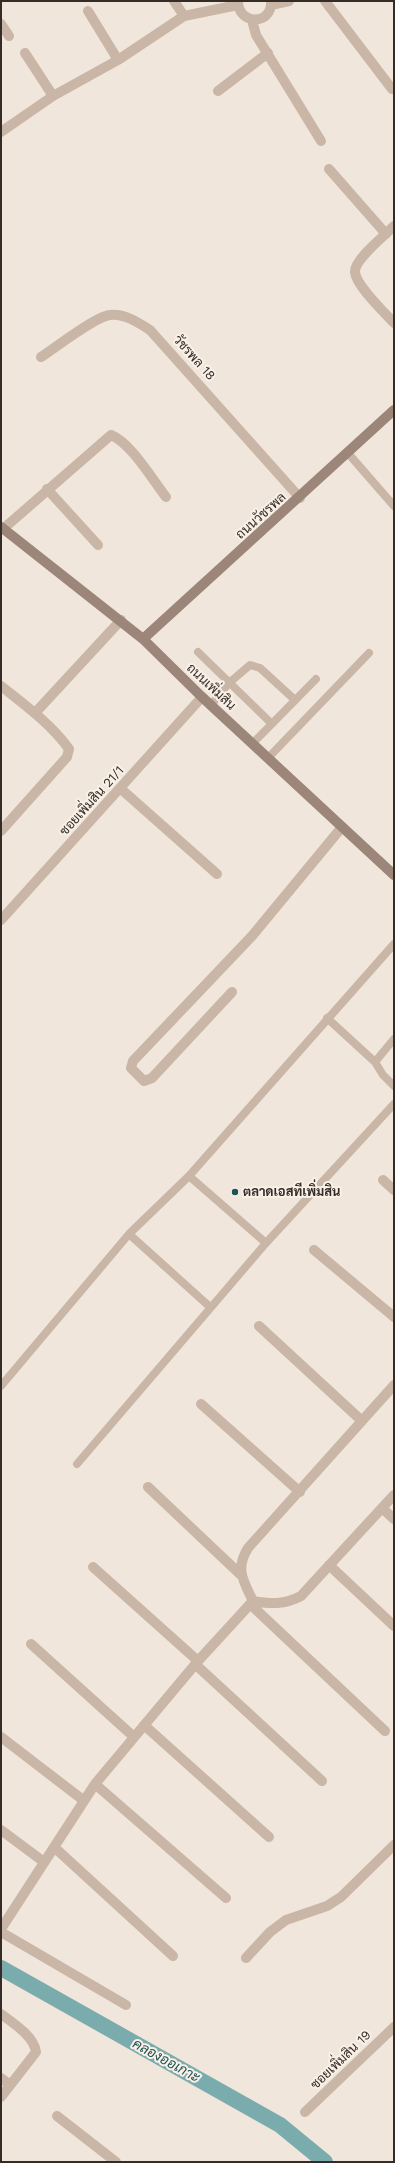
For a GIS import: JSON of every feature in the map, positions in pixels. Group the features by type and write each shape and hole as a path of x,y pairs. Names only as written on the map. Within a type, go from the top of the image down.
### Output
{"street":[{"path":"174,1 184,16"},
{"path":"1,132 53,96 118,60 184,16 238,3 242,15 252,20 263,18 267,15 271,3 289,1"},
{"path":"325,1 392,89"},
{"path":"88,11 118,60"},
{"path":"252,20 256,35 321,140"},
{"path":"1,24 9,36"},
{"path":"218,91 268,53"},
{"path":"25,54 53,96"},
{"path":"328,169 386,234"},
{"path":"394,226 358,262 355,272 359,283 394,323"},
{"name":"วัชรพล 18","path":"41,357 98,319 110,314 123,316 140,323 150,330 300,498"},
{"name":"ถนนวัชรพล","path":"143,639 300,498 347,452 394,410"},
{"path":"2,528 111,435 119,438 130,450 166,497"},
{"path":"47,489 98,545"},
{"name":"ถนนเพิ่มสิน","path":"2,528 121,620 143,639 202,697 394,876"},
{"path":"35,713 121,620"},
{"path":"1,686 35,713 62,740 69,750 67,757 1,831"},
{"name":"ซอยเพิ่มสิน 21/1","path":"1,920 202,697"},
{"path":"121,788 217,874"},
{"path":"232,992 152,1078 144,1081 131,1068 133,1061 252,936 342,827"},
{"path":"383,1180 394,1190"},
{"path":"314,1250 394,1316"},
{"path":"259,1326 362,1421"},
{"path":"385,1731 251,1603 241,1575 242,1558 248,1548 300,1492 394,1385"},
{"path":"201,1404 300,1492"},
{"path":"148,1487 241,1575"},
{"path":"251,1603 271,1604 290,1602 300,1596 394,1495"},
{"path":"382,1508 394,1519"},
{"path":"329,1565 394,1626"},
{"path":"93,1568 322,1780"},
{"path":"1,1929 83,1800 95,1784 134,1736 251,1603"},
{"path":"31,1644 134,1736"},
{"path":"144,1725 269,1837"},
{"path":"1,1737 83,1800"},
{"path":"95,1784 226,1898"},
{"path":"1,1830 44,1862"},
{"path":"246,1958 270,1932 286,1920 327,1906 341,1897 394,1845"},
{"path":"54,1847 172,1956"},
{"path":"1,1932 126,2005"},
{"path":"1,2014 16,2024 35,2046 36,2052 1,2097"},
{"name":"ซอยเพิ่มสิน 19","path":"305,2112 394,2027"},
{"path":"1,2078 10,2085"},
{"path":"58,2116 116,2162"}],"lane":[{"path":"347,452 394,506"},
{"path":"198,652 272,724"},
{"path":"268,758 369,653"},
{"path":"211,705 229,683 246,667 255,665 295,700"},
{"path":"252,744 316,679"},
{"path":"1,1386 129,1234 189,1176 327,1018 394,944"},
{"path":"327,1018 376,1062 383,1075 394,1086"},
{"path":"376,1062 394,1039"},
{"path":"77,1464 266,1243 394,1104"},
{"path":"189,1176 266,1243"},
{"path":"129,1234 210,1307"}],"waterway":[{"name":"คลองออเกาะ","path":"1,1968 280,2125 325,2162"}],"place":[{"name":"ตลาดเอสทีเพิ่มสิน","path":"235,1192"}]}
